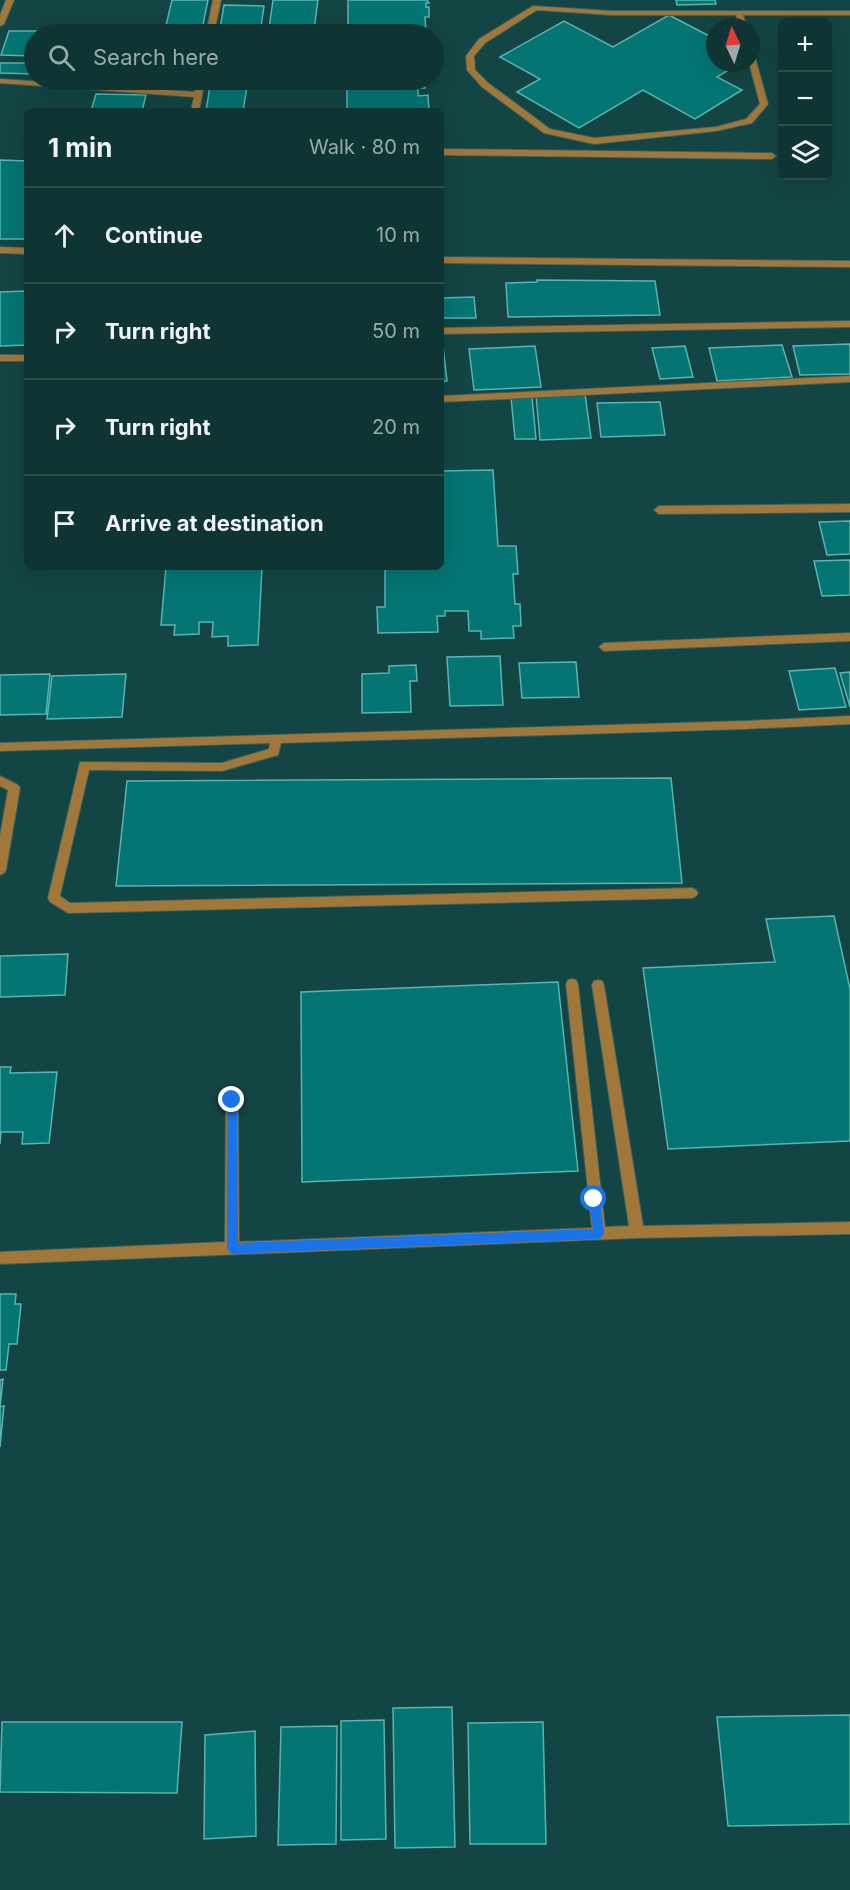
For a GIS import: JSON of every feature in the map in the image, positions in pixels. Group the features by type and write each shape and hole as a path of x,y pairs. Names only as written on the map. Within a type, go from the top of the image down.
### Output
{"street":[{"path":"0,24 10,0"},
{"path":"212,24 218,0"},
{"path":"755,72 764,104 749,121 716,129 594,141 547,131 485,85 471,70 470,56 482,41 536,8 612,13 850,13"},
{"path":"739,14 740,18"},
{"path":"0,81 24,83"},
{"path":"127,90 198,95"},
{"path":"196,108 199,90"},
{"path":"444,152 772,156"},
{"path":"0,250 24,251"},
{"path":"444,260 850,264"},
{"path":"444,331 850,324"},
{"path":"0,358 24,358"},
{"path":"444,399 850,379"},
{"path":"659,510 850,508"},
{"path":"604,647 850,637"},
{"path":"0,747 850,720"},
{"path":"276,739 274,752 222,767 84,765 54,898 68,908 693,893"},
{"path":"0,781 14,788 0,870"},
{"path":"572,984 599,1234"},
{"path":"598,985 637,1232"},
{"path":"232,1100 232,1249"},
{"path":"0,1258 637,1232 850,1228"}],"building":[{"path":"172,0 208,0 203,24 166,24"},
{"path":"273,0 318,0 315,24 270,24"},
{"path":"348,0 427,0 429,3 426,3 426,7 429,7 429,17 425,17 425,24 348,24"},
{"path":"676,0 715,0 716,4 677,5"},
{"path":"224,5 264,6 261,24 221,24"},
{"path":"669,15 706,34 706,72 725,72 717,77 742,90 695,119 643,90 579,128 517,92 540,79 500,57 564,21 613,47"},
{"path":"9,31 24,31 24,56 1,55"},
{"path":"0,63 24,63 24,74 0,73"},
{"path":"209,90 246,90 243,108 206,108"},
{"path":"347,90 418,90 418,96 428,95 429,108 347,108"},
{"path":"96,94 146,95 143,108 92,108"},
{"path":"0,160 24,161 24,239 0,239"},
{"path":"537,280 655,281 660,315 508,317 506,283 537,282"},
{"path":"24,291 24,345 0,346 0,292"},
{"path":"474,297 476,318 444,318 444,298"},
{"path":"850,344 850,374 800,375 793,346"},
{"path":"782,345 792,377 717,381 709,348"},
{"path":"535,346 541,387 474,390 469,349"},
{"path":"685,346 693,377 660,379 652,348"},
{"path":"444,355 447,381 444,382"},
{"path":"585,394 591,438 540,440 536,395"},
{"path":"511,397 532,397 536,439 515,439"},
{"path":"660,402 665,435 601,437 597,403"},
{"path":"493,470 498,546 516,546 518,574 513,574 515,604 520,604 521,626 513,626 514,638 481,639 481,631 469,631 468,611 445,611 445,616 437,616 438,632 378,633 377,607 385,607 385,570 444,570 444,471"},
{"path":"850,521 850,554 827,555 819,522"},
{"path":"850,560 850,595 822,596 814,561"},
{"path":"166,570 262,570 258,645 228,646 228,636 212,637 213,622 199,622 199,634 174,635 175,625 161,625"},
{"path":"500,656 503,705 450,706 447,657"},
{"path":"576,662 579,697 522,698 519,663"},
{"path":"416,665 417,681 410,681 411,712 362,713 362,674 389,673 389,666"},
{"path":"835,668 846,707 799,710 789,671"},
{"path":"850,672 850,707 840,673"},
{"path":"50,674 46,714 0,715 0,675"},
{"path":"126,674 122,717 47,719 52,676"},
{"path":"671,778 682,883 116,886 127,781"},
{"path":"834,916 850,989 850,1141 668,1149 643,968 775,962 766,919"},
{"path":"68,954 65,995 0,997 0,956"},
{"path":"558,982 578,1171 302,1182 301,992"},
{"path":"0,1067 11,1067 10,1073 57,1072 49,1143 22,1144 23,1132 1,1132 0,1144"},
{"path":"0,1294 16,1294 15,1304 21,1304 17,1344 9,1344 6,1370 0,1370"},
{"path":"3,1379 0,1407 0,1380"},
{"path":"4,1406 0,1447 0,1407"},
{"path":"452,1707 455,1847 395,1848 393,1708"},
{"path":"850,1715 850,1824 728,1826 717,1717"},
{"path":"384,1720 386,1839 341,1840 341,1721"},
{"path":"2,1722 182,1722 177,1793 0,1792"},
{"path":"543,1722 546,1844 470,1844 468,1723"},
{"path":"337,1726 336,1844 278,1845 281,1727"},
{"path":"255,1731 256,1836 204,1839 205,1735"}],"route":[{"path":"232,1100 232,1249 599,1234 594,1199"}]}
